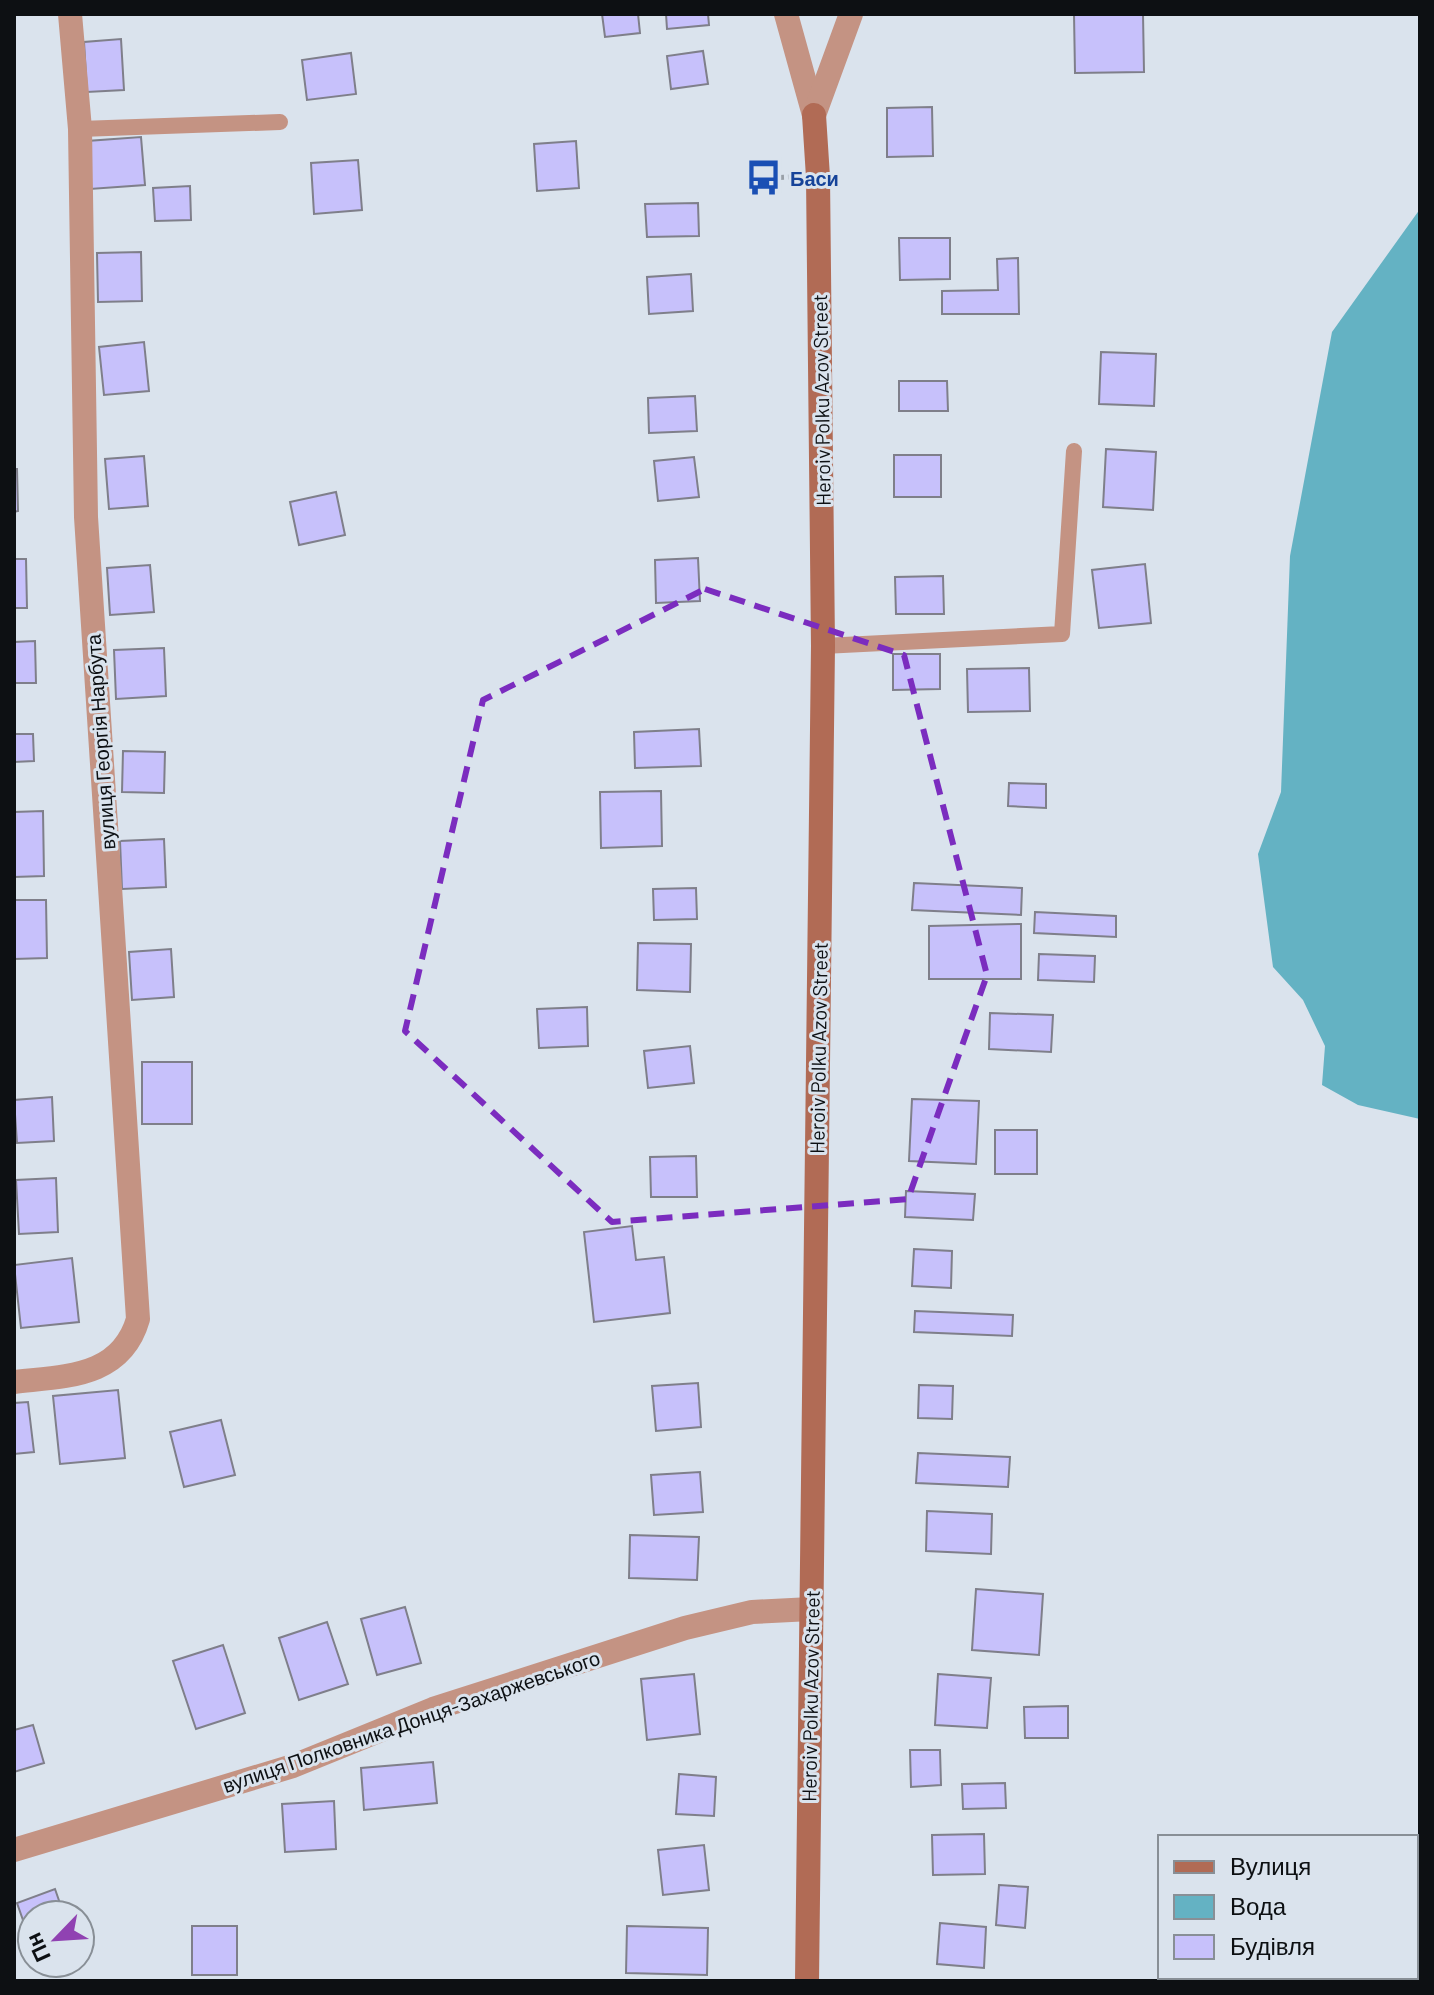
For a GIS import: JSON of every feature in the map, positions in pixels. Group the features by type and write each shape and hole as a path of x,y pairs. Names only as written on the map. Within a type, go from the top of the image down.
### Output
{"main road":[{"name":"Heroiv Polku Azov Street","path":"807,1981 823,646 818,177 814,115"}],"street":[{"name":"вулиця Георгія Нарбута","path":"14,1382 86,1373 111,1360 132,1339 138,1319 86,517 80,129 70,14"},
{"name":"Heroiv Polku Azov Street","path":"786,14 814,115"},
{"name":"Heroiv Polku Azov Street","path":"814,115 851,14"},
{"name":"вулиця Полковника Донця-Захаржевського","path":"14,1850 293,1766 433,1709 685,1628 752,1612 811,1609"}],"lane":[{"path":"80,129 280,122"},
{"path":"823,646 1062,634 1074,451"}],"highlighted area":[{"path":"705,589 904,655 987,975 908,1199 612,1222 405,1031 483,700"}],"water":[{"path":"1420,209 1420,1119 1358,1105 1322,1085 1325,1046 1303,1000 1273,967 1258,854 1281,792 1290,556 1332,332"}],"building":[{"path":"602,14 638,14 640,33 605,37"},
{"path":"666,14 708,14 709,25 667,29"},
{"path":"1074,14 1143,14 1144,72 1075,73"},
{"path":"121,39 124,90 87,92 84,42"},
{"path":"703,51 708,84 671,89 667,56"},
{"path":"351,53 356,94 307,100 302,60"},
{"path":"932,107 933,156 887,157 887,108"},
{"path":"141,137 145,185 90,189 87,141"},
{"path":"576,141 579,188 537,191 534,144"},
{"path":"358,160 362,210 314,214 311,163"},
{"path":"190,186 191,220 155,221 153,188"},
{"path":"698,203 699,236 647,237 645,204"},
{"path":"899,238 950,238 950,279 900,280"},
{"path":"141,252 142,301 98,302 97,253"},
{"path":"1018,258 1019,314 942,314 942,291 998,290 997,259"},
{"path":"691,274 693,311 649,314 647,277"},
{"path":"144,342 149,391 104,395 99,347"},
{"path":"1101,352 1156,354 1154,406 1099,404"},
{"path":"899,381 947,381 948,411 899,411"},
{"path":"695,396 697,431 649,433 648,398"},
{"path":"1106,449 1156,452 1153,510 1103,507"},
{"path":"894,455 941,455 941,497 894,497"},
{"path":"144,456 148,506 109,509 105,459"},
{"path":"694,457 699,497 658,501 654,461"},
{"path":"14,469 17,469 18,511 14,512"},
{"path":"336,492 345,535 299,545 290,502"},
{"path":"698,558 700,601 656,603 655,560"},
{"path":"14,559 26,559 27,608 14,608"},
{"path":"1145,564 1151,623 1099,628 1092,570"},
{"path":"150,565 154,612 110,615 107,568"},
{"path":"943,576 944,614 896,614 895,577"},
{"path":"35,641 36,683 14,683 14,642"},
{"path":"164,648 166,696 116,699 114,650"},
{"path":"893,654 940,654 940,689 893,690"},
{"path":"1029,668 1030,711 968,712 967,669"},
{"path":"699,729 701,766 635,768 634,732"},
{"path":"14,734 33,734 34,761 14,762"},
{"path":"123,751 165,752 164,793 122,792"},
{"path":"1009,783 1046,784 1046,808 1008,806"},
{"path":"661,791 662,846 601,848 600,792"},
{"path":"43,811 44,876 14,877 14,812"},
{"path":"164,839 166,887 122,889 120,841"},
{"path":"914,883 1022,888 1021,915 912,910"},
{"path":"696,888 697,919 654,920 653,889"},
{"path":"14,900 46,900 47,958 14,959"},
{"path":"1035,912 1116,916 1116,937 1034,933"},
{"path":"1021,924 1021,979 929,979 929,926"},
{"path":"638,943 691,944 690,992 637,990"},
{"path":"171,949 174,997 132,1000 129,952"},
{"path":"1039,954 1095,956 1094,982 1038,980"},
{"path":"587,1007 588,1046 539,1048 537,1009"},
{"path":"990,1013 1053,1015 1051,1052 989,1049"},
{"path":"690,1046 694,1083 648,1088 644,1051"},
{"path":"142,1062 192,1062 192,1124 142,1124"},
{"path":"52,1097 54,1141 17,1143 14,1100"},
{"path":"912,1099 979,1101 976,1164 909,1161"},
{"path":"995,1130 1037,1130 1037,1174 995,1174"},
{"path":"696,1156 697,1197 651,1197 650,1157"},
{"path":"56,1178 58,1232 19,1234 16,1180"},
{"path":"906,1191 975,1194 973,1220 905,1217"},
{"path":"632,1226 636,1260 664,1257 670,1313 594,1322 584,1232"},
{"path":"914,1249 952,1251 951,1288 912,1286"},
{"path":"72,1258 79,1322 21,1328 14,1265"},
{"path":"915,1311 1013,1315 1012,1336 914,1332"},
{"path":"698,1383 701,1427 656,1431 652,1386"},
{"path":"919,1385 953,1386 952,1419 918,1418"},
{"path":"118,1390 125,1458 60,1464 53,1396"},
{"path":"28,1402 34,1452 14,1454 14,1403"},
{"path":"221,1420 235,1475 184,1487 170,1432"},
{"path":"918,1453 1010,1457 1008,1487 916,1483"},
{"path":"700,1472 703,1512 654,1515 651,1475"},
{"path":"927,1511 992,1514 991,1554 926,1551"},
{"path":"630,1535 699,1537 697,1580 629,1578"},
{"path":"976,1589 1043,1594 1039,1655 972,1650"},
{"path":"405,1607 421,1663 377,1675 361,1619"},
{"path":"327,1622 348,1684 299,1700 279,1638"},
{"path":"223,1645 245,1713 196,1729 173,1661"},
{"path":"694,1674 700,1734 647,1740 641,1679"},
{"path":"938,1674 991,1678 987,1728 935,1725"},
{"path":"1068,1706 1068,1738 1025,1738 1024,1707"},
{"path":"33,1725 44,1763 14,1772 14,1730"},
{"path":"910,1750 940,1750 941,1785 911,1787"},
{"path":"433,1762 437,1803 364,1810 361,1768"},
{"path":"679,1774 716,1777 714,1816 676,1814"},
{"path":"1005,1783 1006,1808 963,1809 962,1784"},
{"path":"334,1801 336,1849 285,1852 282,1804"},
{"path":"984,1834 985,1874 933,1875 932,1835"},
{"path":"704,1845 709,1890 663,1895 658,1850"},
{"path":"999,1885 1028,1887 1025,1928 996,1925"},
{"path":"55,1889 58,1899 28,1899"},
{"path":"940,1923 986,1927 984,1968 937,1964"},
{"path":"192,1926 237,1926 237,1975 192,1975"},
{"path":"627,1926 708,1928 707,1975 626,1973"}],"place":[{"name":"Баси","path":"764,178"}]}
